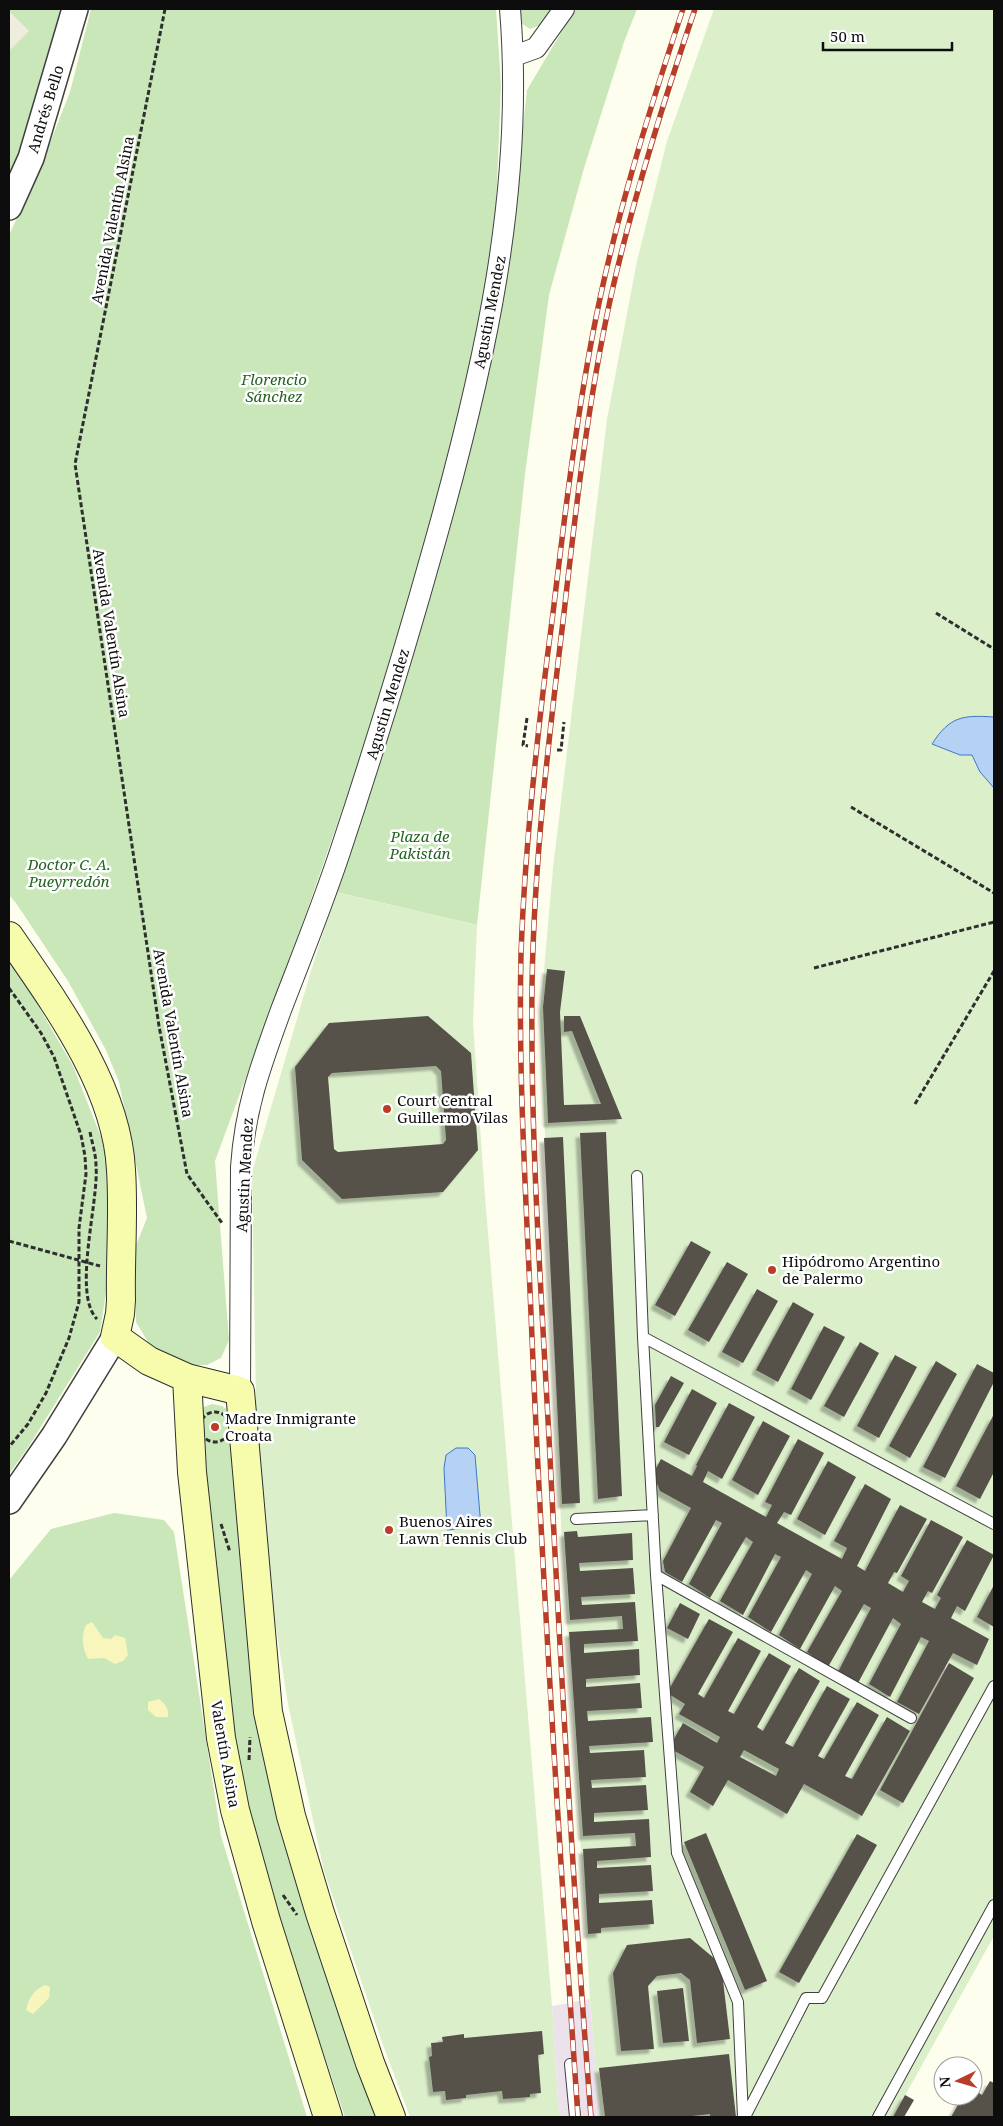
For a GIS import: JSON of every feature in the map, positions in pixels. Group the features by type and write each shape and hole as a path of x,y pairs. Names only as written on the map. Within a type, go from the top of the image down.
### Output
{"main road":[{"path":"9,936 66,1022 88,1062 114,1126 121,1169 120,1314 115,1337 149,1361 186,1378 240,1391 268,1712 291,1816 309,1878 370,2063 391,2117"},
{"name":"Valentín Alsina","path":"186,1378 192,1472 221,1738 236,1810 263,1912 328,2117"}],"street":[{"name":"Andrés Bello","path":"9,207 30,158 75,9"},
{"name":"Agustin Mendez","path":"240,1391 241,1167 243,1136 249,1104 339,855 408,638 456,468 492,308 503,242 512,142 514,56 510,9"},
{"path":"514,56 536,48 564,9"},
{"path":"9,1501 54,1436 115,1337"}],"lane":[{"path":"636,1176 656,1575 676,1853 738,2002 744,2117"},
{"path":"643,1337 994,1524"},
{"path":"576,1519 653,1515"},
{"path":"656,1575 911,1718"},
{"path":"744,2117 806,1998 822,1998 994,1686"},
{"path":"878,2117 994,1905"},
{"path":"570,2064 575,2117"}],"path":[{"name":"Avenida Valentín Alsina","path":"165,9 75,464 160,1026 187,1174 240,1248"},
{"path":"936,613 994,649"},
{"path":"527,718 523,745 528,746"},
{"path":"557,750 562,750 564,722"},
{"path":"851,807 994,893"},
{"path":"814,968 994,922"},
{"path":"916,1104 994,971"},
{"path":"9,988 41,1033 54,1057 81,1135 86,1156 86,1174 79,1228 79,1302 63,1355 46,1393 28,1424 9,1447"},
{"path":"89,1123 96,1166 94,1204 86,1263 91,1313 115,1337"},
{"path":"9,1241 120,1272"},
{"path":"218,1412 223,1414 229,1422 227,1436 219,1442 209,1441 201,1434 200,1424 202,1420 209,1413 218,1412"}],"shaded area":[{"path":"9,11 29,31 9,51"},
{"path":"590,1999 600,2117 559,2117 552,2006"}],"green space":[{"path":"9,9 66,9 40,103 9,176"},
{"name":"Florencio Sánchez","path":"91,9 496,9 501,85 496,209 484,293 455,432 417,573 376,713 297,939 215,1161 229,1340 221,1358 207,1365 195,1365 178,1361 151,1347 136,1322 135,1248 147,1218 119,1082 106,1050 68,981 9,895 9,235 37,176 70,92"},
{"path":"520,9 552,9 543,24 530,29 521,23"},
{"name":"Plaza de Pakistán","path":"575,9 637,9 624,42 584,168 549,295 525,474 477,925 336,892 391,728 439,562 484,386 504,297 527,90"},
{"name":"Hipódromo Argentino de Palermo","path":"714,9 994,9 994,1936 893,2117 600,2117 590,1999 561,1524 540,1015 553,868 607,419 637,261 667,141"},
{"name":"Buenos Aires Lawn Tennis Club","path":"336,892 477,925 473,1023 484,1184 552,2006 559,2117 410,2117 383,2045 324,1871 288,1704 272,1602 257,1458 252,1172"},
{"path":"9,960 22,978 73,1066 101,1137 108,1167 110,1266 100,1332 27,1449 9,1474"},
{"path":"212,1404 222,1406 233,1414 259,1696 379,2117 345,2117 273,1902 251,1821 231,1725 196,1426 201,1408"},
{"path":"114,1513 164,1520 174,1532 221,1836 307,2117 9,2117 9,1580 51,1529"}],"sand":[{"path":"92,1622 103,1638 111,1639 115,1635 125,1638 128,1655 123,1661 115,1664 104,1658 88,1659 83,1646 83,1638 86,1625"},
{"path":"159,1699 166,1706 168,1717 156,1717 148,1710 148,1702"},
{"path":"45,1985 50,1987 49,1998 33,2014 26,2010 32,1995"}],"water":[{"path":"974,716 994,717 994,788 980,772 972,755 960,755 932,744 945,728 958,719"},
{"path":"456,1448 468,1448 475,1455 481,1527 447,1530 444,1468 446,1455"}],"building":[{"path":"547,969 565,971 560,1012 564,1105 601,1104 572,1031 564,1032 564,1016 580,1016 622,1119 548,1123 543,1007"},
{"name":"Court Central Guillermo Vilas","path":"428,1016 471,1053 478,1150 443,1192 342,1199 302,1160 295,1067 329,1023","holes":["436,1066 441,1071 446,1140 443,1144 338,1152 334,1149 328,1077 332,1073"]},
{"path":"606,1132 622,1496 598,1499 580,1133"},
{"path":"563,1137 580,1503 562,1504 544,1138"},
{"path":"691,1241 711,1252 675,1316 655,1305"},
{"path":"727,1262 748,1274 709,1342 688,1330"},
{"path":"757,1289 778,1301 743,1363 722,1352"},
{"path":"793,1302 814,1314 778,1382 756,1370"},
{"path":"824,1326 845,1337 811,1400 791,1389"},
{"path":"860,1342 879,1353 844,1417 824,1406"},
{"path":"895,1355 917,1367 879,1438 857,1426"},
{"path":"936,1361 957,1374 910,1458 889,1446"},
{"path":"977,1364 994,1373 994,1382 945,1478 923,1467"},
{"path":"671,1376 684,1383 659,1427 656,1427 655,1405"},
{"path":"692,1389 717,1403 689,1455 664,1442"},
{"path":"729,1403 755,1417 722,1479 708,1471 703,1482 766,1517 772,1505 765,1502 798,1439 824,1453 791,1515 784,1512 777,1523 842,1559 847,1548 834,1541 865,1484 891,1499 857,1566 865,1571 900,1505 927,1519 897,1573 894,1572 888,1583 903,1592 909,1581 901,1576 931,1520 963,1537 932,1593 928,1591 922,1602 935,1609 941,1598 937,1595 967,1540 994,1555 965,1611 957,1606 951,1618 989,1639 977,1665 953,1653 919,1714 897,1702 929,1641 921,1637 890,1697 869,1684 901,1624 893,1618 858,1683 838,1672 871,1608 864,1604 828,1667 807,1652 842,1591 835,1586 800,1649 779,1635 812,1574 806,1570 771,1632 748,1617 781,1557 775,1554 743,1615 720,1601 753,1542 746,1537 710,1598 689,1584 722,1523 716,1520 682,1582 665,1572 663,1561 691,1508 660,1491 653,1474 661,1459 692,1476"},
{"path":"994,1414 994,1472 980,1499 956,1486"},
{"path":"763,1421 790,1436 758,1495 732,1480"},
{"path":"828,1461 856,1477 825,1535 797,1519"},
{"path":"577,1531 578,1537 632,1533 633,1560 579,1563 580,1571 633,1568 635,1594 581,1597 582,1605 635,1602 638,1641 584,1644 584,1653 639,1649 640,1675 586,1679 586,1687 640,1683 642,1708 587,1711 588,1721 651,1717 653,1742 589,1746 590,1753 644,1750 646,1777 591,1780 592,1788 646,1785 648,1810 594,1813 594,1822 649,1819 651,1857 597,1861 597,1868 651,1865 653,1891 599,1894 599,1903 652,1900 654,1924 601,1928 601,1933 588,1934 583,1849 636,1846 635,1833 583,1836 569,1632 623,1629 622,1616 570,1620 564,1532"},
{"path":"994,1585 994,1627 977,1617"},
{"path":"680,1603 700,1614 688,1639 667,1628"},
{"path":"709,1619 733,1632 698,1694 704,1698 738,1638 761,1651 728,1711 734,1714 769,1653 791,1666 757,1727 763,1731 799,1668 820,1681 785,1743 793,1747 827,1686 850,1699 818,1756 824,1759 857,1702 879,1715 845,1776 852,1779 887,1717 910,1731 862,1816 804,1784 787,1814 728,1780 713,1806 690,1792 704,1767 669,1748 683,1723 717,1743 720,1737 679,1714 685,1704 667,1693","holes":["744,1750 779,1769 776,1776 740,1757"]},
{"path":"949,1663 974,1678 903,1803 880,1790"},
{"path":"706,1833 767,1981 745,1990 684,1842"},
{"path":"857,1834 877,1845 799,1983 779,1972"},
{"path":"690,1938 721,1964 730,2039 697,2043 690,1980 681,1973 657,1976 648,1986 654,2049 621,2051 613,1973 627,1945"},
{"path":"683,1988 689,2041 663,2043 657,1991"},
{"path":"542,2031 544,2054 538,2055 541,2093 530,2094 530,2097 503,2099 502,2091 466,2095 466,2098 446,2100 445,2091 433,2092 429,2057 432,2056 431,2043 443,2042 442,2037 464,2034 464,2038"},
{"path":"729,2054 736,2117 710,2117 710,2114 684,2117 605,2117 599,2068"},
{"path":"990,2081 994,2083 994,2117 951,2117 957,2106 983,2106 983,2093"},
{"path":"905,2095 914,2100 904,2117 893,2117"}],"railway":[{"path":"578,2117 552,1728 536,1435 522,1098 520,1002 523,911 529,826 542,698 570,475 592,338 600,296 621,213 644,131 683,9"},
{"path":"591,2117 569,1797 538,1232 533,1109 533,939 539,845 548,752 589,414 611,296 629,223 660,115 695,9"}],"place":[{"name":"Court Central Guillermo Vilas","path":"387,1109"},
{"name":"Hipódromo Argentino de Palermo","path":"772,1270"},
{"name":"Madre Inmigrante Croata","path":"215,1427"},
{"name":"Buenos Aires Lawn Tennis Club","path":"389,1530"}],"park label":[{"name":"Doctor C. A. Pueyrredón","path":"69,872"}]}
